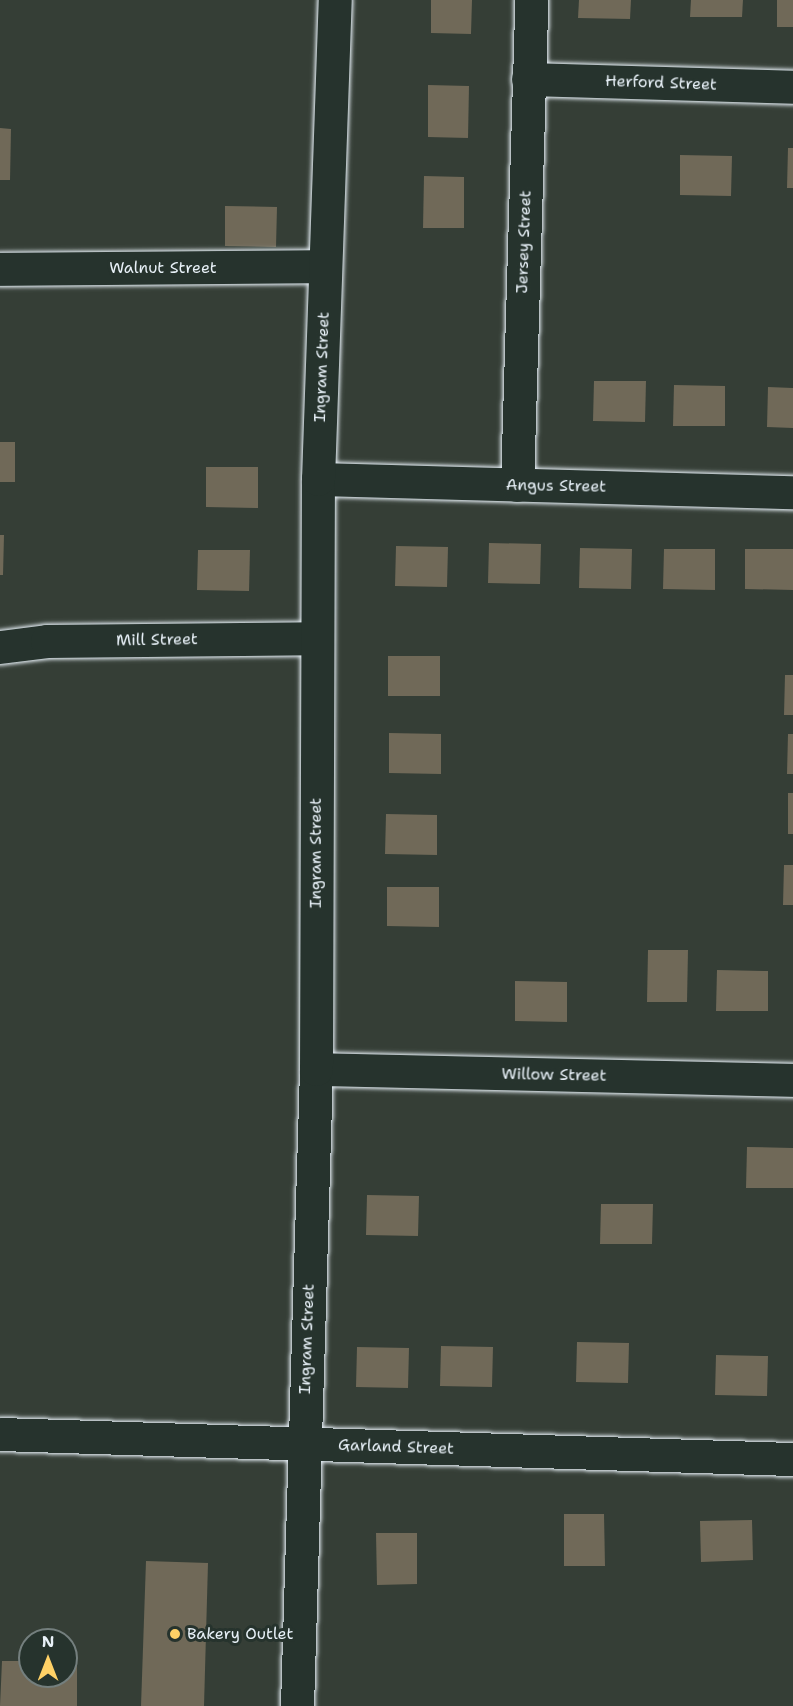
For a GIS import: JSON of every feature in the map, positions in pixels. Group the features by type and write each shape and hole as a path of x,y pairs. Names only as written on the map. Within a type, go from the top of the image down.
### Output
{"street":[{"name":"Ingram Street","path":"297,1706 303,1444 316,1069 315,638 318,479 335,0"},
{"name":"Jersey Street","path":"517,485 531,0"},
{"name":"Herford Street","path":"528,79 793,87"},
{"name":"Walnut Street","path":"0,269 326,266"},
{"name":"Angus Street","path":"318,479 793,492"},
{"name":"Mill Street","path":"0,647 46,641 315,638"},
{"name":"Willow Street","path":"316,1069 793,1080"},
{"name":"Garland Street","path":"0,1434 793,1459"}],"building":[{"path":"431,0 472,0 471,34 431,33"},
{"path":"579,0 631,0 630,19 578,18"},
{"path":"691,0 743,0 742,17 690,17"},
{"path":"777,0 793,0 793,27 777,27"},
{"path":"428,85 469,86 468,138 428,137"},
{"path":"0,128 11,129 10,180 0,180"},
{"path":"788,148 793,148 793,188 787,188"},
{"path":"680,155 732,156 731,196 680,195"},
{"path":"424,176 464,177 464,228 423,228"},
{"path":"225,206 277,207 276,247 225,246"},
{"path":"594,381 646,381 645,422 593,421"},
{"path":"674,385 725,386 725,426 673,426"},
{"path":"768,387 793,388 793,428 767,427"},
{"path":"0,442 15,442 15,482 0,482"},
{"path":"206,467 258,467 258,508 206,507"},
{"path":"0,535 4,535 3,575 0,575"},
{"path":"489,543 541,544 540,584 488,583"},
{"path":"396,546 448,547 447,587 395,586"},
{"path":"580,548 632,549 631,589 579,588"},
{"path":"664,549 715,549 715,590 663,589"},
{"path":"745,549 793,549 793,590 745,589"},
{"path":"198,550 250,550 249,591 197,590"},
{"path":"388,656 440,656 440,696 388,696"},
{"path":"785,675 793,675 793,715 784,715"},
{"path":"389,733 441,734 441,774 389,773"},
{"path":"788,734 793,734 793,774 787,774"},
{"path":"788,793 793,793 793,834 788,834"},
{"path":"386,814 437,815 437,855 385,854"},
{"path":"784,865 793,865 793,905 783,905"},
{"path":"387,887 439,887 439,927 387,926"},
{"path":"648,950 688,950 687,1002 647,1002"},
{"path":"717,970 768,971 768,1011 716,1011"},
{"path":"515,981 567,982 567,1022 515,1021"},
{"path":"747,1147 793,1148 793,1188 746,1188"},
{"path":"367,1195 419,1196 418,1236 366,1235"},
{"path":"601,1204 653,1204 652,1244 600,1244"},
{"path":"577,1342 629,1343 628,1383 576,1382"},
{"path":"441,1346 493,1347 492,1387 440,1386"},
{"path":"357,1347 409,1348 408,1388 356,1387"},
{"path":"716,1355 768,1356 767,1396 715,1395"},
{"path":"564,1514 604,1514 605,1566 564,1566"},
{"path":"752,1520 753,1560 701,1562 700,1521"},
{"path":"376,1533 417,1533 417,1584 377,1585"},
{"name":"Bakery Outlet","path":"146,1561 208,1563 204,1706 141,1706"},
{"path":"2,1661 18,1661 18,1688 77,1688 77,1706 0,1706"}],"place":[{"name":"Bakery Outlet","path":"175,1634"}]}
